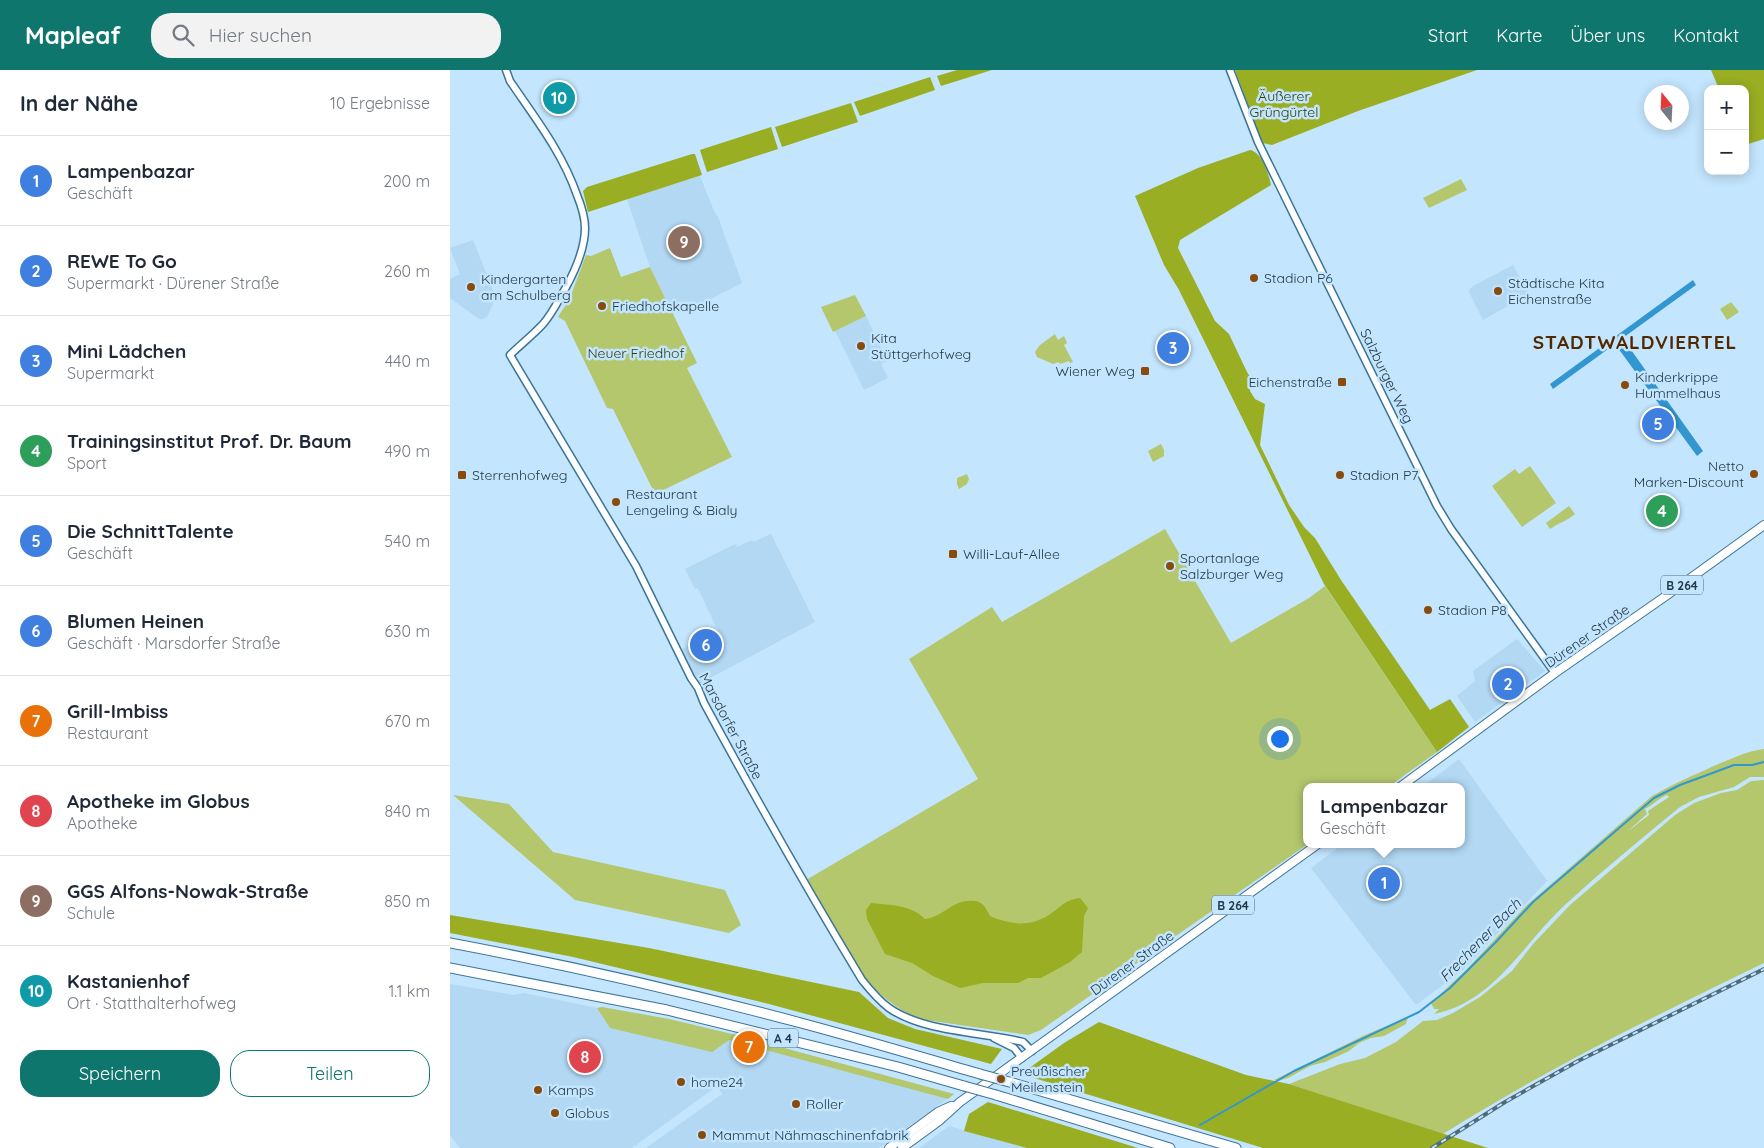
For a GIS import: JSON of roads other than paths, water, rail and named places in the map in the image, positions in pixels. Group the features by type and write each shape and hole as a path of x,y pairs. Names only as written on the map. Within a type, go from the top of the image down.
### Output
{"highway":[{"name":"A 4","path":"450,944 532,958 656,986 804,1024 1013,1082 1236,1148"},
{"name":"A 4","path":"450,968 667,1010 898,1067 1170,1148"}],"main road":[{"name":"Dürener Straße","path":"1405,783 1555,673 1764,525"},
{"name":"Dürener Straße","path":"902,1148 939,1121 960,1102 1312,848"},
{"name":"Dürener Straße","path":"889,1148 938,1112 960,1102"}],"street":[{"name":"Marsdorfer Straße","path":"506,70 510,81 561,158 579,200 585,228 580,257 554,310 542,325 510,355 556,436 636,566 691,678 748,785 783,849 862,980 888,1008 903,1016 920,1023 1023,1042 1032,1051"},
{"name":"Salzburger Weg","path":"1230,70 1258,142 1437,506 1451,529 1555,673"},
{"name":"Marsdorfer Straße","path":"991,1037 1014,1048 1022,1058"}],"water":[{"path":"1693,280 1696,285 1620,340 1621,342 1624,340 1703,451 1697,456 1615,344 1553,389 1550,384"}],"waterway":[{"name":"Frechener Bach","path":"1200,1125 1294,1071 1419,1012 1450,988 1533,902 1654,798 1680,785 1734,765 1752,765 1764,762"}],"railway":[{"path":"1432,1148 1505,1102 1578,1061 1764,969"}],"place":[{"name":"Kastanienhof","path":"559,98"},
{"name":"GGS Alfons-Nowak-Straße","path":"684,242"},
{"name":"Stadion P6","path":"1254,278"},
{"name":"Kindergarten am Schulberg","path":"471,287"},
{"name":"Städtische Kita Eichenstraße","path":"1498,291"},
{"name":"Friedhofskapelle","path":"602,306"},
{"name":"Kita Stüttgerhofweg","path":"861,346"},
{"name":"Mini Lädchen","path":"1173,348"},
{"name":"Wiener Weg","path":"1145,371"},
{"name":"Eichenstraße","path":"1342,382"},
{"name":"Kinderkrippe Hummelhaus","path":"1625,385"},
{"name":"Die SchnittTalente","path":"1658,424"},
{"name":"Netto Marken-Discount","path":"1754,474"},
{"name":"Sterrenhofweg","path":"462,475"},
{"name":"Stadion P7","path":"1340,475"},
{"name":"Restaurant Lengeling & Bialy","path":"616,502"},
{"name":"Trainingsinstitut Prof. Dr. Baum","path":"1662,511"},
{"name":"Willi-Lauf-Allee","path":"953,554"},
{"name":"Sportanlage Salzburger Weg","path":"1170,566"},
{"name":"Stadion P8","path":"1428,610"},
{"name":"Blumen Heinen","path":"706,645"},
{"name":"REWE To Go","path":"1508,684"},
{"name":"Lampenbazar","path":"1384,883"},
{"name":"Grill-Imbiss","path":"749,1047"},
{"name":"Apotheke im Globus","path":"585,1057"},
{"name":"Preußischer Meilenstein","path":"1001,1079"},
{"name":"home24","path":"681,1082"},
{"name":"Kamps","path":"538,1090"},
{"name":"Roller","path":"796,1104"},
{"name":"Globus","path":"555,1113"},
{"name":"Mammut Nähmaschinenfabrik","path":"702,1135"}],"district":[{"name":"STADTWALDVIERTEL","path":"1635,342"}],"park label":[{"name":"Äußerer Grüngürtel","path":"1284,104"},
{"name":"Neuer Friedhof","path":"636,353"}]}
